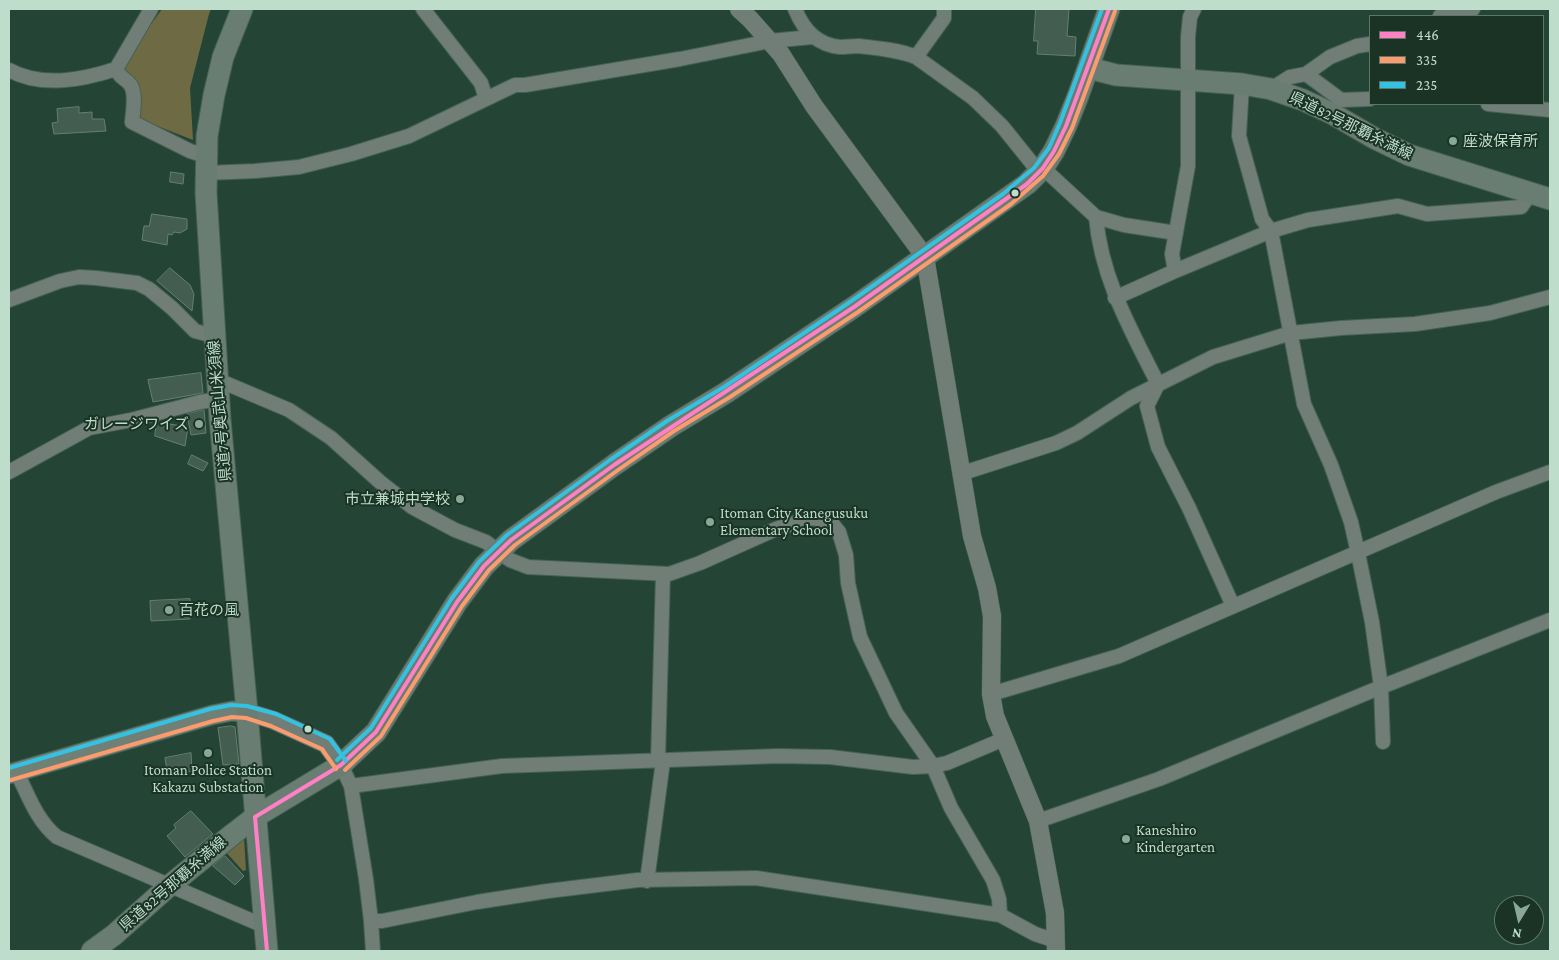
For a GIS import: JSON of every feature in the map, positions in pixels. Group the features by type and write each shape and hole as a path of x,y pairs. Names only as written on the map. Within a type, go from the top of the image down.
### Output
{"main road":[{"name":"県道7号奥武山米須線","path":"242,9 218,75 211,112 206,164 207,226 218,389 267,951"},
{"path":"255,817 341,765 376,732 457,602 484,566 511,540 670,426 727,392 925,257 1007,199 1041,170 1054,151 1066,126 1109,9"},
{"name":"県道82号那覇糸満線","path":"1088,68 1116,75 1242,84 1337,107 1374,138 1409,155 1540,196"},
{"path":"12,772 212,715 232,711 247,712"},
{"name":"県道82号那覇糸満線","path":"92,951 114,935 169,886 255,817"}],"street":[{"path":"9,70 18,75 58,82 88,78 116,69 151,9"},
{"path":"423,9 481,83 486,99"},
{"path":"739,9 781,54 814,106 925,257 960,474 972,536 987,588 992,616 990,694 995,716 1038,821 1055,913 1056,946"},
{"path":"795,9 812,37 822,43 839,47 858,46 907,53 916,57 979,103 1041,170 1096,217 1124,224 1176,232"},
{"path":"916,57 944,18 944,9"},
{"path":"1175,271 1172,254 1188,166 1188,37 1190,17 1194,9"},
{"path":"1445,15 1472,9"},
{"path":"116,69 119,76 129,83 133,90 132,122 190,151 206,164 255,171 299,167 351,154 409,136 515,85 525,85 680,59 770,41 812,37"},
{"path":"1271,90 1290,77 1306,74 1330,57 1357,46 1369,44"},
{"path":"1306,74 1337,107 1369,98"},
{"path":"1242,84 1239,136 1262,219 1270,231 1304,404 1331,466 1351,522 1358,553 1372,622 1381,686 1383,742"},
{"path":"1498,105 1550,110"},
{"path":"1115,298 1270,231 1308,220 1398,206 1427,214 1522,207 1540,196"},
{"path":"1096,217 1097,235 1115,298 1158,384"},
{"path":"9,300 60,281 79,277 137,283 148,289 172,308 195,331 214,336"},
{"path":"960,474 1056,443 1077,433 1131,398 1213,357 1291,333 1414,324 1490,313 1550,297"},
{"path":"1158,384 1146,406 1158,448 1189,508 1234,606"},
{"path":"9,472 89,428 131,420 200,402 218,389 289,410 330,438 412,507 455,530 486,542 510,560 528,567 669,574 700,563 776,529 794,523 811,518 830,521 839,532 846,555 848,583 860,637 896,713 933,766 951,808 993,880 1000,899 1000,915"},
{"path":"990,694 1119,656 1488,495 1550,472"},
{"path":"647,881 660,761 663,574"},
{"path":"1038,821 1159,779 1381,686 1550,620"},
{"path":"247,712 273,720 326,744 341,765 351,786 371,921 373,951"},
{"path":"351,786 502,766 787,756 830,757 913,767 933,766 947,763 1004,739"},
{"path":"12,772 47,829 57,837 264,926"},
{"path":"371,921 382,921 477,902 548,891 638,880 756,878 1000,915 1056,946"}],"shaded area":[{"path":"162,9 211,9 190,88 193,140 137,118 120,67"},
{"path":"244,837 246,870 243,871 225,851"}],"building":[{"path":"1036,9 1069,9 1067,36 1076,37 1075,56 1037,54 1038,41 1034,41"},
{"path":"79,107 79,113 92,112 92,119 104,119 106,131 54,134 52,123 58,122 57,109"},
{"path":"171,172 184,174 183,184 170,182"},
{"path":"152,214 187,219 187,229 180,233 168,234 167,245 142,240 144,226 149,226"},
{"path":"170,268 190,285 194,294 192,311 157,281"},
{"path":"201,373 203,393 153,402 148,380"},
{"path":"204,410 206,433 191,435 187,414"},
{"path":"157,422 188,427 185,446 155,436"},
{"path":"192,455 208,463 203,471 188,464"},
{"path":"190,599 190,619 151,621 150,601"},
{"path":"235,727 239,764 223,765 218,728"},
{"path":"191,753 192,771 168,776 165,758"},
{"path":"191,811 213,834 185,857 167,836 176,828 174,825"},
{"path":"225,856 244,876 235,885 213,866"}],"transit line":[{"name":"235","path":"337,760 371,728 452,598 479,562 507,535 667,421 724,387 850,302 1003,194 1034,168 1049,148 1060,123 1102,9"},
{"name":"446","path":"255,817 341,765 376,732 457,602 484,566 511,540 614,465 854,307 1027,184 1043,168 1066,126 1109,9"},
{"name":"335","path":"345,770 381,736 462,606 489,570 515,545 674,431 730,397 858,312 1011,204 1043,176 1059,154 1072,128 1115,11"},
{"name":"235","path":"9,768 210,709 231,705 247,706 276,714 330,739 346,761"},
{"name":"335","path":"11,780 232,717 246,718 271,726 322,749 336,769"},
{"name":"446","path":"255,817 267,951"}],"place":[{"name":"座波保育所","path":"1453,141"},
{"name":"ガレージワイズ","path":"199,424"},
{"name":"市立兼城中学校","path":"460,499"},
{"name":"Itoman City Kanegusuku Elementary School","path":"710,522"},
{"name":"百花の風","path":"169,610"},
{"name":"Itoman Police Station Kakazu Substation","path":"208,753"},
{"name":"Kaneshiro Kindergarten","path":"1126,839"}]}
